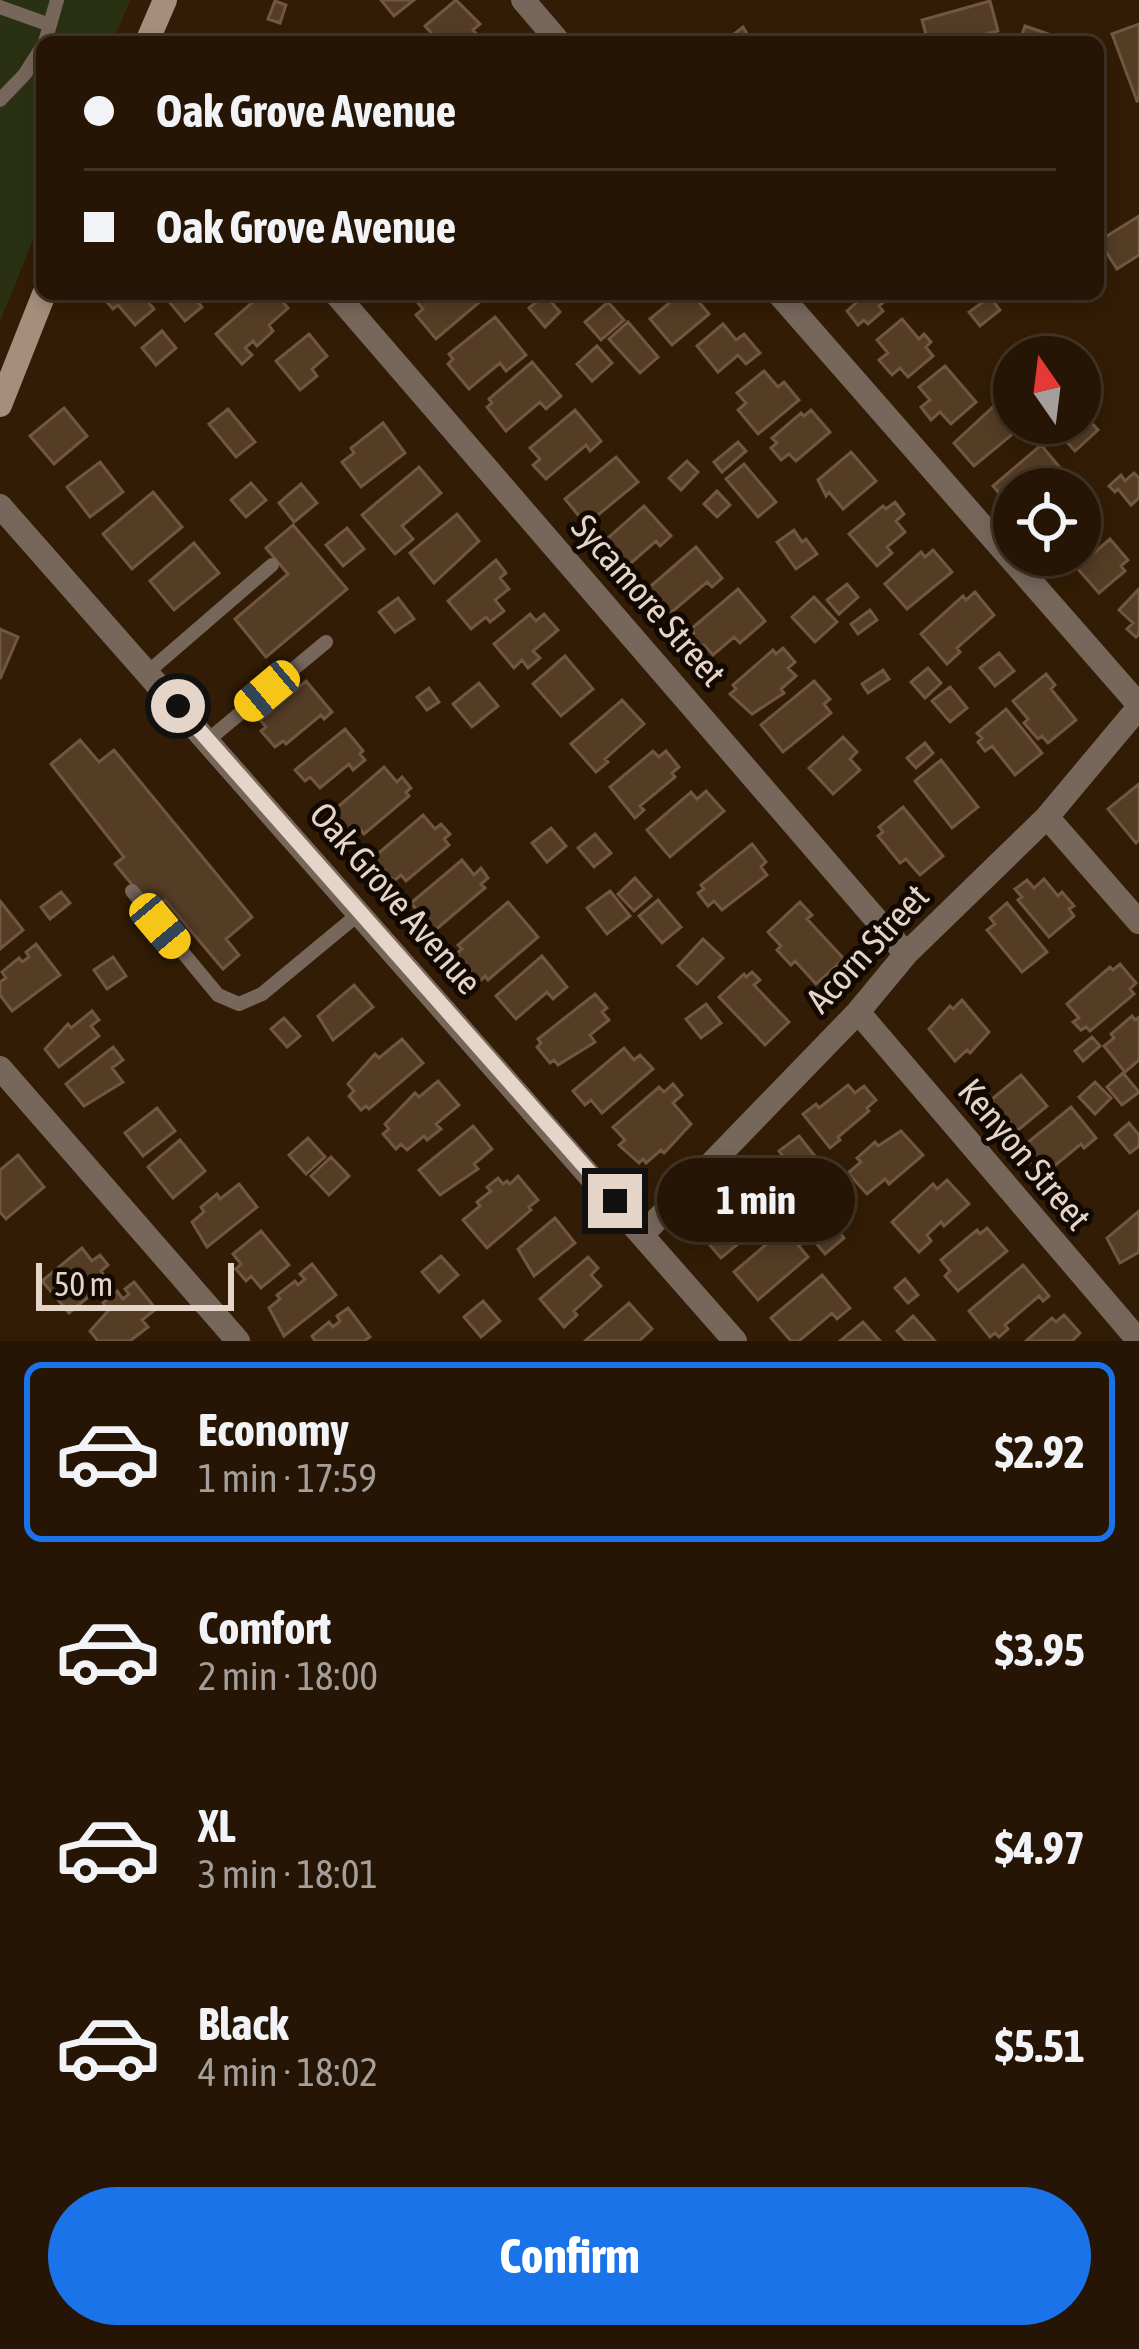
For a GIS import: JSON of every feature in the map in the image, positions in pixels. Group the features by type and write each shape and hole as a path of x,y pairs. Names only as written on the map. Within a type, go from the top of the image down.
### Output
{"main road":[{"path":"150,36 165,0"},
{"path":"0,406 42,300"}],"street":[{"path":"523,0 554,36"},
{"name":"Sycamore Street","path":"341,300 906,954"},
{"path":"784,300 1139,706"},
{"name":"Oak Grove Avenue","path":"0,506 735,1341"},
{"name":"Acorn Street","path":"643,1234 858,1012 906,954 1047,817 1139,706"},
{"path":"1047,817 1139,922"},
{"name":"Kenyon Street","path":"858,1012 1138,1341"},
{"path":"0,1068 238,1341"}],"lane":[{"path":"47,36 57,0"},
{"path":"0,7 50,25"},
{"path":"0,100 36,58"},
{"path":"148,672 272,565"},
{"path":"208,740 326,642"},
{"path":"132,891 218,995 239,1004 262,994 361,912"}],"green space":[{"path":"0,0 130,0 115,36 36,36 36,233 0,321"}],"building":[{"path":"381,0 414,0 394,16"},
{"path":"456,0 480,24 473,30 478,36 434,36 425,26"},
{"path":"275,1 286,5 280,23 268,19"},
{"path":"990,1 998,31 926,36 922,20"},
{"path":"1139,24 1139,100 1137,101 1112,34"},
{"path":"1025,26 1054,36 1021,36"},
{"path":"1139,216 1139,255 1117,269 1104,249 1104,238"},
{"path":"105,300 153,300 149,303 154,309 135,325 118,305 113,309"},
{"path":"168,300 196,300 202,307 185,321"},
{"path":"255,300 281,300 288,308 269,325 273,331 257,346 253,341 245,348 252,355 242,364 216,334"},
{"path":"416,300 482,300 436,339 416,315 423,309"},
{"path":"539,300 549,300 560,312 545,327 529,308"},
{"path":"673,300 700,300 709,314 672,345 650,319"},
{"path":"853,300 886,300 879,306 883,311 868,324 864,320 858,325 847,311 856,303"},
{"path":"986,300 992,300 1000,310 980,326 969,312"},
{"path":"608,302 624,320 601,340 585,322"},
{"path":"495,317 526,355 506,371 500,363 469,389 448,364 453,359 449,354"},
{"path":"902,319 919,339 924,334 931,342 926,347 933,356 908,377 900,368 892,375 879,360 888,353 877,340"},
{"path":"628,322 658,357 640,373 609,339"},
{"path":"723,324 736,340 744,334 760,353 746,364 738,355 718,372 697,346"},
{"path":"162,331 176,348 156,365 142,348"},
{"path":"309,334 327,356 312,369 317,376 300,390 276,361"},
{"path":"597,346 612,363 592,381 577,364"},
{"path":"532,362 561,396 546,409 540,402 506,431 487,407 492,403 489,399"},
{"path":"945,366 976,402 951,424 940,412 931,420 921,407 930,400 919,387"},
{"path":"764,371 778,387 784,382 799,400 758,434 738,410 746,403 737,393"},
{"path":"993,407 993,444 1001,444 974,466 954,443"},
{"path":"64,408 87,436 54,464 30,436"},
{"path":"228,409 255,442 236,457 209,424"},
{"path":"575,410 601,441 590,451 586,445 546,479 533,465 540,459 530,448"},
{"path":"811,410 830,432 796,461 789,454 781,460 771,448 777,443 772,438"},
{"path":"383,423 405,453 361,487 342,462 354,453 351,448"},
{"path":"738,442 746,451 722,472 714,462"},
{"path":"1041,445 1060,468 1014,468"},
{"path":"851,452 876,481 843,509 829,492 826,496 818,480"},
{"path":"616,457 638,482 584,522 565,499"},
{"path":"687,461 698,472 681,490 669,478"},
{"path":"100,462 123,492 90,517 67,487"},
{"path":"744,464 776,502 758,517 726,479"},
{"path":"419,467 441,493 402,526 413,539 395,554 362,515"},
{"path":"1134,473 1139,478 1139,498 1131,505 1118,489 1115,492 1109,486 1121,475 1125,481"},
{"path":"251,483 266,500 246,517 231,500"},
{"path":"301,484 317,503 294,522 279,503"},
{"path":"717,491 730,505 717,517 704,504"},
{"path":"153,492 182,527 132,569 103,534"},
{"path":"895,502 904,514 896,521 905,532 887,547 892,553 877,566 849,534"},
{"path":"644,506 671,536 660,546 656,541 623,570 604,548 611,542 608,538"},
{"path":"457,514 479,541 434,583 410,553"},
{"path":"293,525 347,589 266,657 235,619 288,574 266,548"},
{"path":"347,528 364,549 343,566 326,545"},
{"path":"794,530 817,554 796,569 777,542"},
{"path":"1110,539 1128,560 1121,566 1125,571 1099,593 1084,576 1101,576 1101,547"},
{"path":"194,543 219,573 174,610 150,581"},
{"path":"696,547 722,578 712,587 707,582 666,617 644,592"},
{"path":"933,550 952,572 907,609 885,584 921,552 925,557"},
{"path":"496,560 506,573 500,578 509,589 495,600 504,611 471,629 448,601"},
{"path":"847,584 858,597 839,614 827,600"},
{"path":"738,589 765,621 740,643 734,637 713,655 704,645 697,651 687,639 694,633 691,629"},
{"path":"1139,589 1136,637 1127,629 1133,623 1119,610"},
{"path":"975,592 994,615 957,648 960,652 947,664 921,634 963,596 966,600"},
{"path":"814,597 837,622 815,642 792,617"},
{"path":"398,598 414,619 395,632 379,612"},
{"path":"870,610 877,620 858,634 851,624"},
{"path":"530,614 536,621 544,614 558,630 533,651 540,658 528,668 522,660 514,668 494,644"},
{"path":"0,629 18,637 0,679"},
{"path":"783,648 795,662 788,668 796,676 781,689 784,693 752,714 730,694 736,689 733,685 773,650 776,654"},
{"path":"999,653 1014,671 995,686 980,668"},
{"path":"565,656 593,689 561,716 533,684"},
{"path":"928,668 941,683 925,698 911,682"},
{"path":"883,670 889,679 868,693 862,684"},
{"path":"1046,674 1055,685 1051,689 1076,720 1048,743 1024,723 1028,719 1013,701"},
{"path":"306,681 332,712 275,747 261,731 266,727 260,720"},
{"path":"814,681 830,699 824,704 831,713 783,752 761,725"},
{"path":"479,683 498,706 472,727 453,704"},
{"path":"950,687 967,708 950,722 932,701"},
{"path":"429,688 439,702 427,710 417,697"},
{"path":"622,700 644,724 596,772 571,744"},
{"path":"1006,709 1042,753 1015,775 992,746 985,751 978,742 982,738 977,733"},
{"path":"345,729 365,760 353,770 349,764 320,788 310,777 305,781 295,770"},
{"path":"843,737 857,752 850,759 860,770 833,794 809,768"},
{"path":"80,740 99,762 114,750 252,917 226,939 239,955 223,969 165,900 153,910 115,864 124,857 51,764"},
{"path":"925,743 933,753 916,768 907,758"},
{"path":"653,751 659,757 666,751 679,767 672,773 675,777 640,806 644,810 635,818 610,787"},
{"path":"941,760 978,807 952,828 915,781"},
{"path":"384,767 397,782 402,777 411,788 406,792 409,796 364,834 361,830 353,837 332,812"},
{"path":"1139,784 1139,840 1136,843 1108,809"},
{"path":"706,791 724,811 670,857 647,830 691,792 697,799"},
{"path":"903,807 943,856 920,875 906,859 900,863 878,836 883,832 879,827"},
{"path":"423,815 435,829 441,824 450,834 444,839 449,845 406,881 401,875 394,881 373,858"},
{"path":"551,828 566,846 547,862 532,843"},
{"path":"595,834 611,853 594,867 578,848"},
{"path":"752,844 766,862 761,867 767,875 722,910 714,901 708,906 698,893 704,889 701,885"},
{"path":"462,860 474,875 481,868 488,878 481,884 485,888 434,931 411,903"},
{"path":"635,878 651,896 634,911 618,894"},
{"path":"1044,879 1074,906 1069,909 1074,916 1049,937 1018,900 1022,897 1015,889 1027,880 1034,888"},
{"path":"610,891 630,916 607,934 587,908"},
{"path":"61,892 70,903 50,919 41,907"},
{"path":"658,900 681,927 662,943 639,916"},
{"path":"0,901 23,930 0,949"},
{"path":"508,902 538,937 488,980 485,976 479,982 456,954 462,949 458,945"},
{"path":"800,902 812,915 807,919 844,959 816,984 777,950 781,946 768,932"},
{"path":"1007,903 1047,952 1022,972 987,930 995,924 990,918"},
{"path":"703,939 723,958 697,984 678,966"},
{"path":"36,944 60,975 12,1011 0,995 0,982 6,978 2,972 19,958 22,962 29,957 26,952"},
{"path":"542,956 567,987 553,999 547,992 516,1019 496,996"},
{"path":"113,957 126,976 107,989 94,970"},
{"path":"1120,964 1136,983 1130,989 1134,994 1090,1031 1081,1030 1073,1022 1079,1018 1067,1004 1110,967 1113,970"},
{"path":"752,972 760,980 754,985 789,1022 765,1045 719,997"},
{"path":"354,985 373,1007 333,1040 318,1016"},
{"path":"595,994 607,1008 602,1012 609,1020 590,1035 595,1042 558,1065 554,1060 550,1063 537,1047 538,1039"},
{"path":"962,1000 989,1032 970,1053 967,1050 955,1061 929,1029"},
{"path":"706,1004 721,1023 701,1038 686,1019"},
{"path":"92,1011 99,1020 91,1026 99,1036 59,1067 45,1049 68,1024 71,1028"},
{"path":"1132,1016 1139,1017 1139,1060 1125,1072 1104,1046"},
{"path":"284,1018 300,1036 287,1047 271,1029"},
{"path":"1092,1037 1100,1046 1083,1061 1075,1051"},
{"path":"402,1039 423,1063 369,1109 361,1110 349,1096 354,1091 348,1084 375,1054 379,1058"},
{"path":"113,1047 123,1060 112,1068 123,1082 84,1106 66,1084"},
{"path":"624,1048 634,1060 640,1055 653,1069 602,1113 591,1100 585,1105 573,1091"},
{"path":"1123,1073 1139,1092 1122,1105 1107,1087"},
{"path":"1021,1075 1047,1106 1017,1131 991,1100"},
{"path":"438,1081 459,1105 436,1124 441,1129 427,1140 424,1136 407,1150 401,1144 396,1149 383,1134 389,1129 385,1124 415,1093 419,1097"},
{"path":"1095,1082 1111,1098 1095,1114 1079,1097"},
{"path":"673,1084 682,1095 673,1103 691,1124 664,1153 661,1150 639,1163 619,1145 625,1140 613,1127 659,1087 664,1092"},
{"path":"848,1085 855,1093 864,1086 876,1100 830,1148 803,1114 816,1104 819,1108"},
{"path":"1071,1107 1096,1138 1084,1148 1081,1144 1042,1176 1026,1155 1031,1150 1026,1144"},
{"path":"157,1108 175,1131 143,1156 125,1133"},
{"path":"1129,1123 1139,1135 1139,1146 1130,1153 1115,1135"},
{"path":"473,1126 492,1149 474,1164 478,1169 440,1195 419,1170"},
{"path":"901,1131 923,1155 889,1184 885,1179 867,1194 848,1173 875,1142 878,1146"},
{"path":"799,1136 814,1155 794,1170 779,1151"},
{"path":"308,1138 325,1157 306,1174 289,1155"},
{"path":"180,1140 205,1171 173,1198 148,1167"},
{"path":"18,1155 44,1187 6,1219 0,1212 0,1170"},
{"path":"331,1157 349,1176 329,1195 311,1176"},
{"path":"778,1159 793,1177 773,1192 759,1174"},
{"path":"518,1176 538,1200 487,1248 463,1220 480,1206 477,1202 498,1178 510,1184"},
{"path":"947,1180 969,1204 927,1235 931,1241 919,1252 892,1222 933,1184 937,1189"},
{"path":"239,1184 257,1207 207,1247 192,1222 217,1194 220,1199"},
{"path":"750,1189 755,1197 763,1191 776,1206 769,1211 773,1215 721,1258 702,1236 708,1231 705,1228 718,1217 714,1212"},
{"path":"1139,1211 1139,1252 1120,1263 1107,1238"},
{"path":"555,1218 575,1243 534,1276 518,1249"},
{"path":"834,1226 844,1238 825,1254 815,1242"},
{"path":"795,1227 806,1241 799,1246 808,1257 758,1300 734,1272 784,1229 788,1233"},
{"path":"987,1228 1007,1251 958,1291 945,1276 950,1271 941,1260 977,1230 980,1234"},
{"path":"261,1231 289,1265 261,1288 236,1269 241,1264 233,1254"},
{"path":"82,1248 92,1261 100,1255 108,1265 101,1271 108,1281 69,1313 42,1281"},
{"path":"441,1256 458,1275 439,1292 422,1272"},
{"path":"588,1257 598,1268 591,1275 601,1286 564,1327 540,1299"},
{"path":"312,1264 336,1295 284,1336 269,1308 280,1299 277,1295 305,1279 300,1274"},
{"path":"1023,1265 1049,1296 1043,1301 1039,1296 1005,1325 1008,1329 999,1337 995,1333 990,1337 969,1311"},
{"path":"822,1275 850,1308 837,1319 832,1313 799,1341 791,1341 771,1318"},
{"path":"905,1279 918,1295 908,1303 895,1288"},
{"path":"134,1282 156,1309 142,1320 148,1327 130,1341 98,1341 90,1331 109,1310 103,1303 117,1291 123,1299 129,1294 125,1289"},
{"path":"483,1301 500,1321 481,1337 464,1317"},
{"path":"629,1303 652,1329 639,1341 585,1341"},
{"path":"348,1308 370,1337 315,1341 312,1336 329,1322 333,1327 340,1321 337,1316"},
{"path":"1064,1315 1080,1333 1072,1341 1026,1341 1052,1318 1056,1322"},
{"path":"913,1316 935,1341 906,1341 897,1331"},
{"path":"863,1322 880,1341 840,1341"}],"route":[{"path":"178,706 615,1201"}]}
